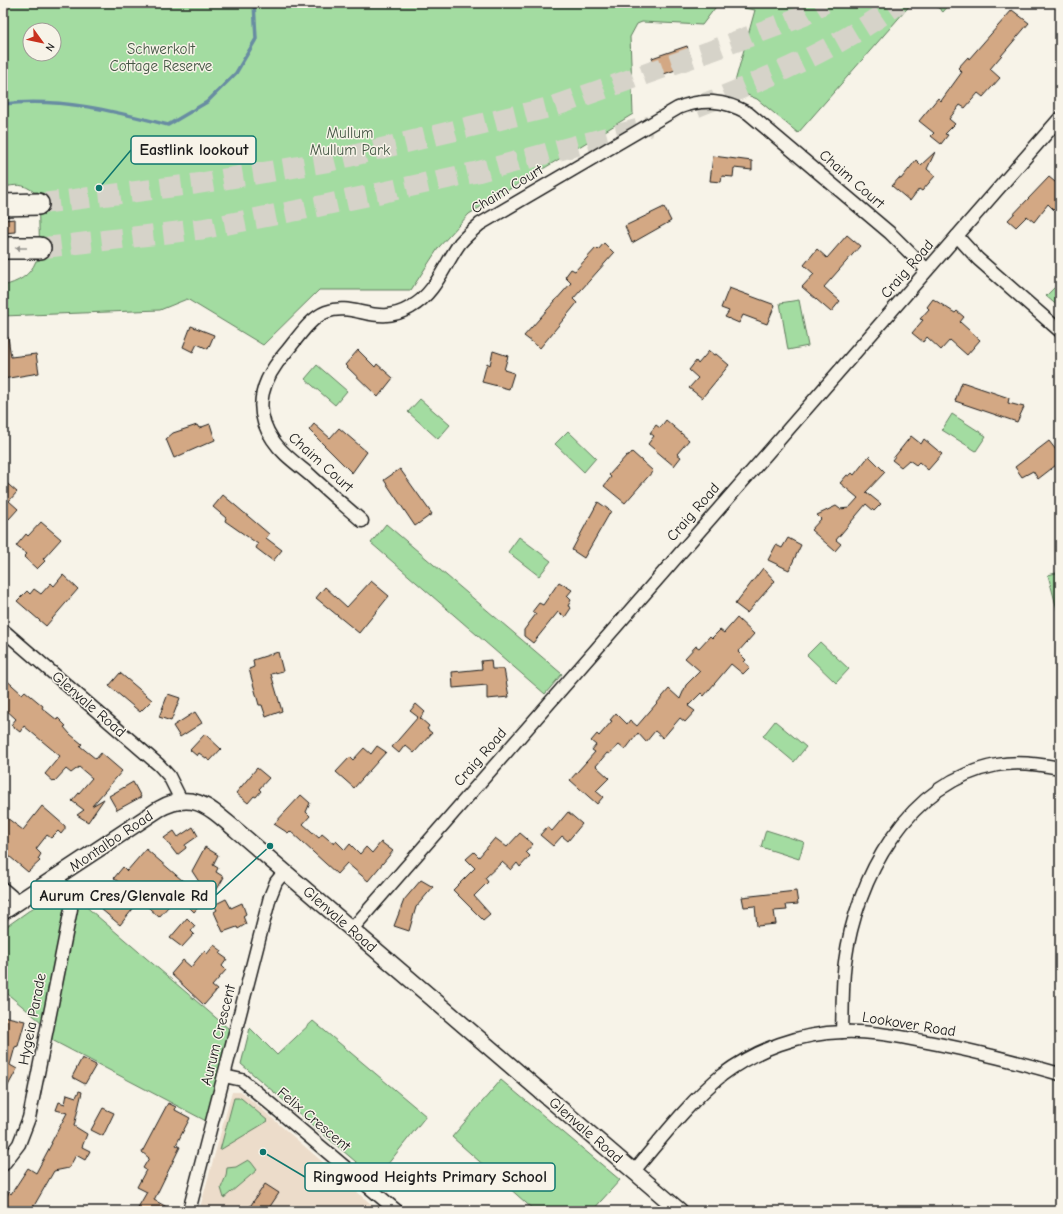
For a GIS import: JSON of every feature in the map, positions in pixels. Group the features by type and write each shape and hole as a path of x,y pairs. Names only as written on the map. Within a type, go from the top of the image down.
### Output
{"highway":[{"path":"3,205 38,204"},
{"path":"3,248 40,248"}],"street":[{"name":"Chaim Court","path":"362,521 286,455 273,440 265,424 262,405 264,384 273,367 315,318 325,312 343,309 380,316 400,312 417,304 433,288 460,243 480,224 672,110 696,101 707,101 724,102 748,113 929,267"},
{"name":"Craig Road","path":"352,929 1060,118"},
{"path":"954,239 1060,331"},
{"name":"Glenvale Road","path":"3,630 159,765 169,776 181,800 196,801 219,815 680,1211"},
{"path":"842,1032 845,961 857,912 863,894 882,854 909,815 919,804 947,784 983,768 998,765 1021,764 1060,768"},
{"name":"Montalbo Road","path":"3,912 160,809 181,800"},
{"name":"Aurum Crescent","path":"189,1211 270,897 276,882 285,871"},
{"name":"Hygeia Parade","path":"3,1165 19,1144 29,1118 71,909 70,898 57,877"},
{"path":"3,889 18,902"},
{"name":"Lookover Road","path":"634,1171 710,1086 736,1066 758,1054 781,1044 808,1036 842,1032 880,1034 984,1053 1060,1074"},
{"name":"Felix Crescent","path":"224,1076 242,1080 397,1211"}],"shaded area":[{"path":"232,1092 242,1092 379,1211 199,1211"}],"green space":[{"name":"Mullum Mullum Park","path":"3,3 912,3 798,133 757,99 733,89 755,10 718,4 702,25 642,22 637,24 630,37 633,114 469,214 439,247 411,290 319,290 263,345 187,299 160,310 3,316 3,286 14,283 23,278 30,271 36,261 40,260 38,192 34,192 19,185 3,187"},
{"path":"933,3 951,3 943,12"},
{"path":"1060,282 1060,308 1046,296"},
{"path":"799,300 808,346 788,350 780,303"},
{"path":"317,365 347,391 335,405 305,379"},
{"path":"420,399 450,425 438,439 408,412"},
{"path":"952,414 986,436 976,451 942,430"},
{"path":"568,431 596,458 584,472 555,444"},
{"path":"386,524 562,674 545,694 371,543"},
{"path":"519,537 551,561 539,576 508,552"},
{"path":"1060,572 1060,613 1058,613 1048,575"},
{"path":"820,642 849,669 836,683 807,655"},
{"path":"775,721 806,747 794,762 763,736"},
{"path":"766,830 804,842 799,859 761,847"},
{"path":"54,893 83,904 229,1029 206,1121 50,1039 41,1022 3,990 3,929"},
{"path":"313,1021 426,1116 376,1179 241,1064 250,1028 277,1055"},
{"path":"501,1080 620,1180 592,1211 535,1211 452,1137"},
{"path":"234,1098 241,1098 268,1121 220,1150"},
{"path":"248,1160 257,1170 224,1198 221,1188 226,1176 227,1168 236,1167"}],"building":[{"path":"1012,10 1029,23 990,69 1000,78 983,97 978,93 965,108 960,105 949,119 955,124 945,134 948,135 941,144 931,136 934,133 919,121 938,98 941,101 962,72 958,68 968,57 969,59"},
{"path":"687,46 693,64 658,76 652,58"},
{"path":"935,152 927,169 935,176 922,191 919,189 910,201 892,186 899,178 901,179 916,160 921,165"},
{"path":"713,156 752,161 752,170 734,168 733,177 722,176 721,182 710,181"},
{"path":"1049,177 1060,186 1060,216 1048,204 1034,222 1027,216 1016,227 1008,220"},
{"path":"664,207 671,221 632,243 625,226"},
{"path":"15,219 15,232 3,233 3,220"},
{"path":"847,235 860,246 824,287 840,301 831,312 802,287 814,274 804,265 817,249 827,258"},
{"path":"604,243 614,253 573,299 577,303 540,348 524,336 571,283 565,277 571,269 575,271 596,248 598,250"},
{"path":"729,288 775,305 767,324 743,315 739,323 725,317 729,311 721,308"},
{"path":"933,299 955,313 957,311 964,317 960,322 980,340 967,355 950,340 941,350 927,337 923,342 912,333 923,320 920,319 929,309 927,307"},
{"path":"191,326 214,335 208,349 197,344 193,352 183,347"},
{"path":"8,337 11,357 36,354 39,373 3,379 3,338"},
{"path":"358,350 375,367 377,364 393,378 378,397 345,365"},
{"path":"493,351 508,356 504,370 514,373 509,389 482,382 487,363 490,365"},
{"path":"709,351 714,355 716,354 729,365 702,398 689,388 698,378 689,370 696,361 698,364"},
{"path":"962,382 1009,398 1008,403 1024,407 1017,422 955,401"},
{"path":"666,420 689,440 677,454 681,457 674,466 648,444 654,436 650,433 656,425 660,428"},
{"path":"210,424 215,440 174,458 166,439 173,433 197,425 199,428"},
{"path":"314,424 330,438 339,428 367,452 352,473 309,430"},
{"path":"911,436 921,444 924,439 942,454 928,470 919,462 916,465 909,460 901,467 892,460"},
{"path":"1049,441 1060,455 1060,462 1038,479 1033,471 1022,477 1015,467"},
{"path":"632,452 653,471 625,503 604,486 611,477 609,475 627,455 629,456"},
{"path":"869,456 885,472 866,492 881,504 874,511 866,504 836,540 841,544 835,551 811,530 821,519 817,515 836,506 840,509 849,508 858,498 840,483 847,475 849,476 852,473 854,475"},
{"path":"400,469 432,514 415,526 384,480"},
{"path":"3,480 17,492 9,501 18,509 9,519 3,515"},
{"path":"223,495 269,534 266,538 282,550 273,561 256,548 258,544 225,521 226,518 213,507"},
{"path":"598,502 611,511 584,558 572,550"},
{"path":"41,522 61,539 43,559 45,561 37,569 24,557 27,554 16,546 26,534 28,536"},
{"path":"788,538 801,545 789,570 768,560 776,545 782,548"},
{"path":"763,568 775,581 747,613 735,604"},
{"path":"63,575 78,589 46,626 17,601 27,591 30,594 34,589 41,594 51,583 54,586"},
{"path":"371,581 389,596 359,633 316,598 325,587 347,607"},
{"path":"559,582 572,590 567,596 571,600 568,606 571,608 565,617 558,612 533,643 524,636 524,630 536,614 532,612 539,603 543,605"},
{"path":"737,618 754,634 738,652 746,660 744,662 750,667 743,674 731,664 704,696 701,693 688,706 695,711 685,722 680,718 663,738 655,731 646,742 638,733 625,750 619,745 609,754 607,753 596,766 609,778 596,791 603,797 597,804 570,780 595,752 592,750 596,745 591,741 597,734 599,736 612,721 610,720 616,713 627,724 630,720 637,726 669,689 680,699 686,685 700,671 685,658 696,646 699,648 710,636 712,638 720,630 724,633"},
{"path":"278,652 283,671 271,674 282,711 266,717 262,705 259,705 249,669 254,667 253,660"},
{"path":"491,660 492,669 504,669 509,697 487,699 487,685 453,688 452,672 482,669 481,661"},
{"path":"120,673 152,700 140,712 109,686"},
{"path":"3,677 22,694 25,691 43,706 42,708 57,720 58,718 66,726 64,727 70,734 82,744 80,746 96,759 101,753 122,771 92,806 104,799 88,822 77,815 84,810 72,801 92,778 79,767 71,773 66,769 54,782 45,774 60,756 24,726 20,732 11,725 16,719 3,707"},
{"path":"168,694 180,698 171,721 159,717"},
{"path":"416,704 425,712 420,718 429,726 427,729 432,733 414,753 405,745 399,753 392,747 418,717 410,711"},
{"path":"195,712 202,723 180,737 173,726"},
{"path":"205,734 221,749 210,761 199,753 197,756 190,750"},
{"path":"377,746 386,752 354,788 336,772 350,757 353,760 364,748 371,754"},
{"path":"257,768 269,778 259,789 261,791 256,797 254,796 248,803 236,793"},
{"path":"133,782 141,797 117,810 109,796"},
{"path":"301,795 310,803 306,812 310,816 303,824 319,838 322,834 334,844 336,841 345,850 350,844 360,854 366,847 372,853 381,842 393,851 368,881 347,863 337,874 290,831 288,833 274,824"},
{"path":"42,806 65,826 65,829 61,834 58,831 51,838 47,835 36,849 41,854 38,859 40,861 28,872 3,851 3,815 23,830"},
{"path":"568,812 582,824 568,841 562,836 553,846 540,835 547,827 552,831"},
{"path":"193,827 198,836 185,845 186,848 177,855 164,838 174,831 178,837"},
{"path":"520,833 533,844 526,852 530,856 520,867 517,863 511,870 502,862 485,878 488,882 474,896 490,914 483,920 453,890 475,868 466,859 474,852 479,857 495,838 507,847"},
{"path":"205,847 218,855 213,865 218,868 216,872 224,877 211,900 192,871"},
{"path":"146,849 205,900 194,912 178,896 159,917 140,900 120,925 101,909 122,885 114,878 123,867 127,871"},
{"path":"421,880 433,887 416,907 409,931 394,926 404,900"},
{"path":"796,891 798,904 786,905 787,910 774,911 776,924 757,926 755,906 744,907 742,897"},
{"path":"226,899 231,908 242,903 246,914 243,916 246,924 238,929 237,927 223,932 214,912 217,910 214,905"},
{"path":"187,918 195,926 191,931 194,934 182,947 170,938"},
{"path":"214,945 222,951 220,954 227,959 222,966 226,970 212,986 217,990 204,1005 171,974 183,960 191,967 204,951 207,954"},
{"path":"3,1016 25,1021 18,1046 15,1047 10,1065 17,1069 3,1095"},
{"path":"82,1058 96,1065 85,1084 72,1077"},
{"path":"79,1091 82,1092 74,1126 87,1134 82,1147 90,1151 85,1160 76,1155 69,1168 54,1171 31,1211 3,1211 3,1203 9,1192 11,1194 28,1168 36,1173 52,1143 67,1113 56,1110 59,1102 65,1104 67,1094 76,1097"},
{"path":"168,1103 176,1107 175,1110 190,1118 176,1145 180,1147 154,1200 174,1211 136,1211 147,1192 137,1187 146,1170 143,1168 149,1158 142,1152"},
{"path":"103,1108 114,1113 103,1136 91,1130"},
{"path":"265,1184 279,1193 267,1211 247,1211"}],"waterway":[{"path":"3,104 24,102 66,104 107,110 168,125 207,102 236,73 256,39 254,3"}],"tunnel":[{"path":"38,204 195,184 326,162 555,106 708,52 803,16 824,3"},
{"path":"696,107 801,62 876,20 899,3"},
{"path":"40,248 202,229 320,206 477,172 650,126"}],"place":[{"name":"Eastlink lookout","path":"99,188"},
{"name":"Aurum Cres/Glenvale Rd","path":"270,846"},
{"name":"Ringwood Heights Primary School","path":"263,1152"}],"park label":[{"name":"Schwerkolt Cottage Reserve","path":"161,58"}]}
